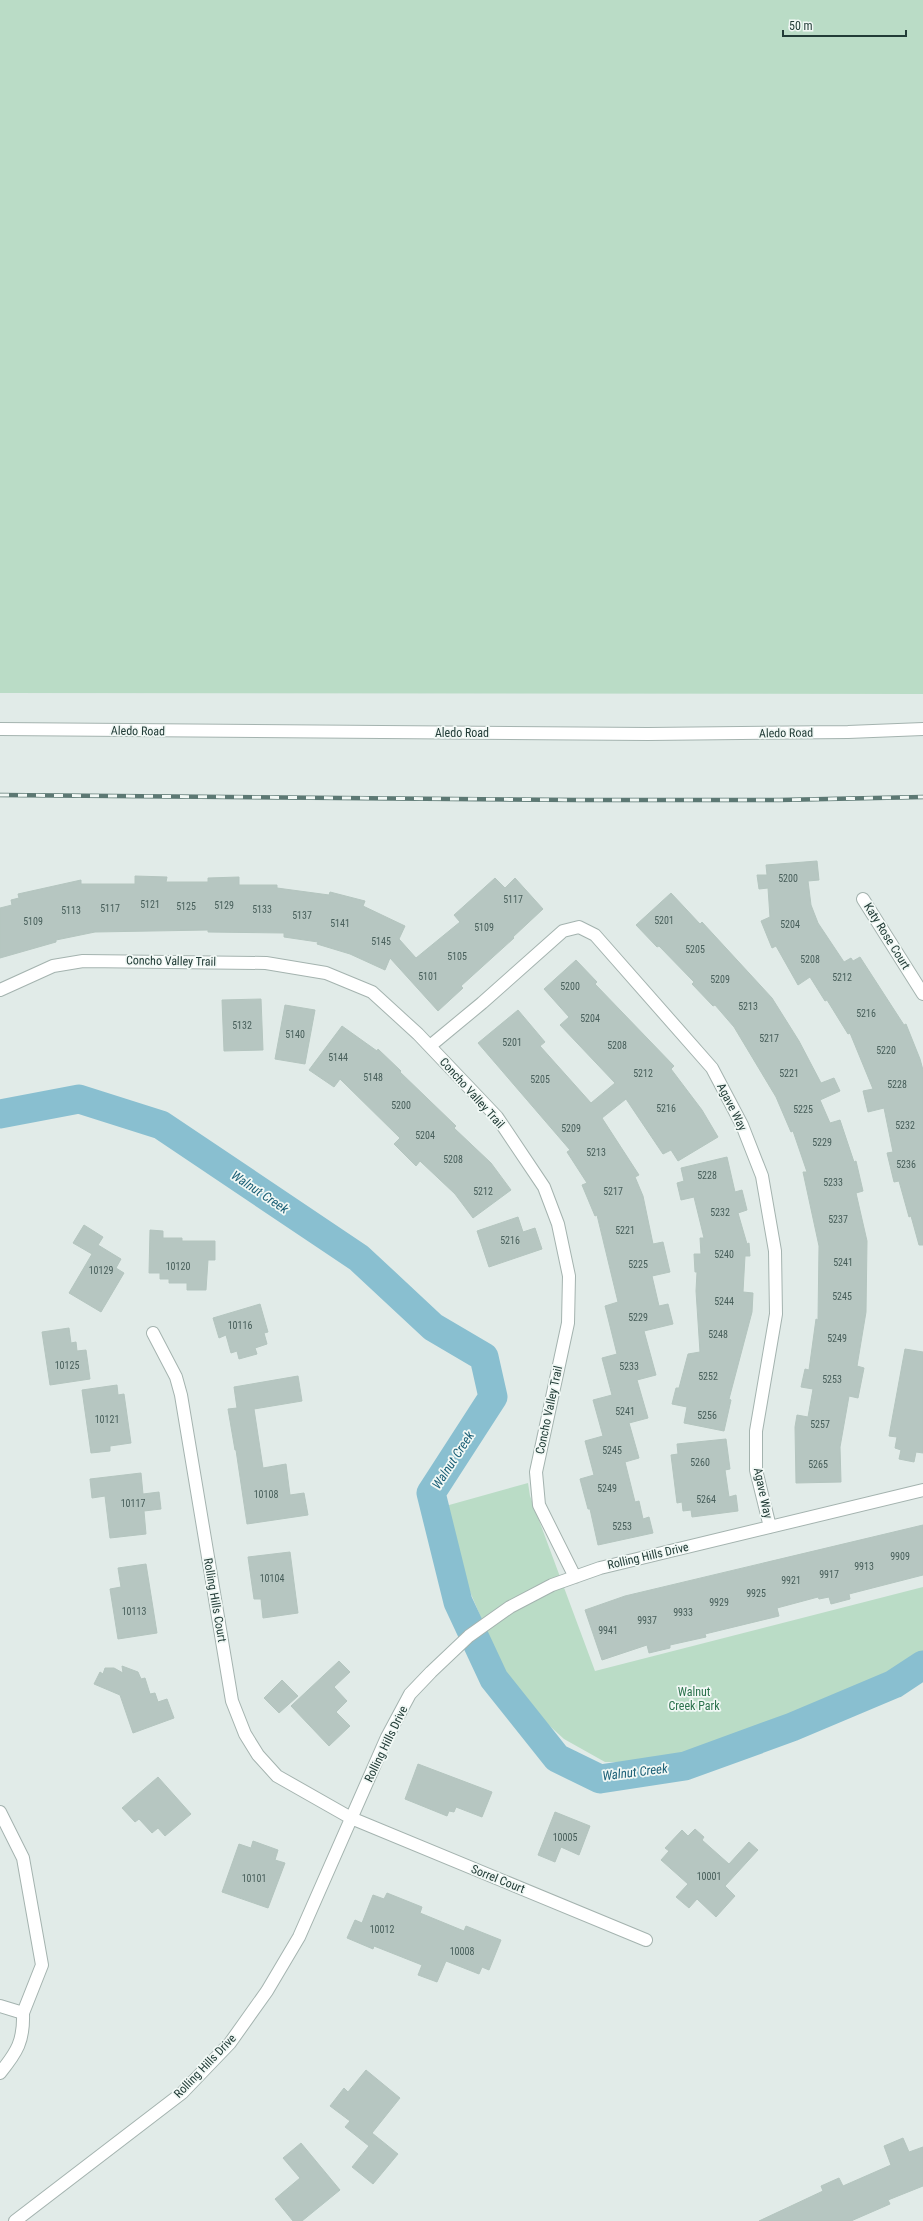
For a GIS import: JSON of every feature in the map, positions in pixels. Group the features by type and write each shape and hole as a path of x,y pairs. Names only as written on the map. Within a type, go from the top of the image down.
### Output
{"street":[{"name":"Aledo Road","path":"0,729 648,734 848,732 923,729"},
{"name":"Katy Rose Court","path":"863,898 923,994"},
{"name":"Agave Way","path":"430,1046 564,931 579,927 596,935 712,1068 742,1125 762,1176 775,1251 776,1314 756,1431 756,1470 770,1528"},
{"name":"Concho Valley Trail","path":"0,990 53,966 83,961 266,963 326,973 372,992 430,1046 497,1117 544,1186 558,1224 569,1276 568,1323 536,1472 539,1505 575,1577"},
{"name":"Rolling Hills Court","path":"153,1333 176,1377 181,1395 232,1702 245,1734 258,1755 277,1776 351,1818"},
{"name":"Rolling Hills Drive","path":"15,2221 182,2093 230,2043 267,1991 298,1936 387,1737 410,1694 430,1672 470,1636 510,1607 552,1585 600,1568 923,1490"},
{"path":"0,1812 23,1858 42,1965 23,2013 23,2033 13,2058 0,2073"},
{"name":"Sorrel Court","path":"351,1818 646,1940"},
{"path":"0,2006 23,2013"}],"green space":[{"path":"0,0 923,0 923,694 0,693"},
{"name":"Walnut Creek Park","path":"528,1483 530,1496 595,1671 923,1587 923,1655 784,1720 710,1749 657,1762 605,1762 564,1739 530,1708 505,1674 454,1554 442,1507"}],"building":[{"path":"817,861 819,880 808,881 811,905 818,923 844,962 851,958 853,961 860,957 904,1025 906,1024 920,1059 923,1070 923,1245 919,1245 899,1181 894,1182 887,1153 893,1152 884,1108 868,1112 863,1091 873,1089 850,1033 848,1034 827,1000 825,1001 810,977 798,985 776,946 772,948 761,921 770,917 768,888 759,889 757,875 767,875 766,865"},
{"path":"135,876 167,877 166,882 208,882 208,878 239,877 239,885 277,885 277,888 329,895 330,892 365,901 363,906 405,926 399,939 416,958 460,922 454,915 495,878 505,888 515,878 543,909 513,937 514,938 461,986 463,988 438,1011 390,958 385,970 350,954 317,944 318,942 284,937 284,933 208,932 208,930 95,932 56,940 56,942 0,958 0,908 12,905 11,900 19,898 18,894 81,880 81,884 135,884"},
{"path":"671,893 700,924 702,922 772,998 799,1041 821,1083 834,1078 840,1091 820,1100 830,1123 840,1120 854,1162 856,1161 863,1191 856,1193 867,1241 866,1312 857,1366 864,1368 858,1398 849,1396 840,1447 841,1482 796,1483 795,1427 797,1415 808,1417 813,1389 801,1387 805,1369 809,1370 816,1319 818,1320 819,1246 803,1172 807,1172 793,1131 791,1132 776,1097 734,1027 715,1005 713,1006 692,984 694,982 636,925"},
{"path":"576,960 597,982 595,984 674,1066 671,1069 702,1110 718,1137 678,1161 671,1150 663,1154 626,1099 602,1118 639,1175 635,1177 643,1196 653,1244 663,1242 670,1272 652,1276 659,1306 668,1304 673,1324 644,1331 656,1375 637,1380 648,1418 629,1423 639,1458 625,1462 635,1502 639,1501 643,1519 649,1517 653,1533 598,1545 590,1509 588,1509 580,1479 594,1475 585,1441 603,1436 593,1400 612,1395 602,1358 617,1354 605,1306 618,1302 597,1215 595,1216 582,1185 587,1183 567,1152 570,1150 478,1043 518,1010 545,1042 540,1046 591,1103 615,1083 560,1025 569,1017 544,989"},
{"path":"261,999 263,1050 224,1051 222,1000"},
{"path":"285,1005 315,1010 305,1064 275,1059"},
{"path":"342,1026 377,1051 378,1049 401,1071 400,1072 456,1126 454,1128 491,1163 511,1190 473,1218 455,1194 420,1161 416,1166 394,1144 400,1138 340,1079 334,1087 309,1070"},
{"path":"727,1157 735,1192 742,1190 747,1210 738,1213 747,1244 749,1243 750,1256 745,1256 743,1292 753,1293 752,1312 729,1399 731,1400 724,1431 684,1423 687,1407 672,1404 676,1388 679,1388 688,1354 700,1352 696,1291 697,1272 695,1272 694,1254 701,1254 700,1238 704,1238 694,1197 681,1200 677,1183 684,1181 681,1168"},
{"path":"518,1217 523,1232 535,1228 542,1249 489,1267 477,1231"},
{"path":"84,1225 103,1237 98,1245 121,1259 116,1268 124,1273 101,1312 69,1293 92,1254 73,1243"},
{"path":"150,1230 163,1231 163,1238 182,1238 182,1241 215,1241 215,1260 208,1260 206,1290 187,1290 187,1283 169,1283 169,1279 160,1279 160,1273 149,1273"},
{"path":"260,1304 268,1332 264,1333 267,1344 255,1348 257,1354 239,1359 237,1351 231,1353 226,1335 219,1338 213,1318"},
{"path":"69,1328 71,1343 76,1342 77,1351 86,1350 90,1379 50,1385 42,1332"},
{"path":"905,1349 923,1352 923,1453 916,1452 914,1462 899,1459 901,1450 895,1448 897,1437 889,1436"},
{"path":"298,1376 302,1401 254,1409 263,1468 286,1464 290,1495 304,1493 308,1515 247,1524 236,1450 228,1409 237,1408 234,1387"},
{"path":"117,1385 118,1395 124,1394 131,1443 110,1446 110,1451 91,1453 82,1390"},
{"path":"726,1439 730,1469 725,1470 729,1497 736,1495 738,1511 692,1517 691,1510 683,1511 682,1502 677,1503 671,1455 678,1454 677,1444"},
{"path":"141,1473 143,1494 159,1492 161,1509 144,1511 146,1534 110,1538 105,1496 92,1498 90,1479"},
{"path":"923,1525 923,1575 849,1594 850,1599 831,1604 829,1597 819,1599 818,1597 777,1608 779,1616 705,1634 706,1637 670,1645 670,1648 649,1653 647,1645 602,1660 585,1610 625,1596"},
{"path":"290,1552 298,1613 263,1618 261,1599 254,1599 248,1557"},
{"path":"146,1564 157,1633 118,1639 110,1589 121,1587 118,1568"},
{"path":"339,1661 350,1672 334,1687 347,1701 336,1712 350,1726 329,1746 291,1706"},
{"path":"122,1666 138,1672 141,1679 145,1678 150,1694 155,1693 158,1702 167,1699 174,1718 133,1733 120,1695 94,1684 100,1672 103,1674 105,1668 114,1668 123,1673"},
{"path":"282,1680 298,1696 279,1713 264,1698"},
{"path":"418,1764 492,1792 482,1817 456,1807 454,1812 449,1811 447,1816 405,1799"},
{"path":"158,1777 191,1814 165,1836 158,1828 152,1833 139,1819 135,1822 122,1808"},
{"path":"555,1812 590,1826 579,1855 561,1847 555,1862 538,1855"},
{"path":"695,1829 704,1837 702,1840 729,1864 749,1842 758,1850 725,1886 735,1896 716,1917 697,1899 689,1908 676,1897 688,1884 661,1860 669,1851 665,1848 682,1830 688,1836"},
{"path":"253,1841 278,1850 275,1860 285,1863 268,1908 222,1892 239,1844 251,1848"},
{"path":"387,1893 422,1907 420,1913 464,1931 466,1926 501,1940 489,1970 482,1967 479,1974 446,1961 437,1982 418,1975 422,1965 374,1946 373,1949 347,1938 355,1920 362,1923 373,1895 384,1899"},
{"path":"366,2070 400,2098 372,2133 398,2154 373,2184 352,2167 369,2146 345,2127 350,2121 330,2106 344,2088 348,2092"},
{"path":"903,2138 909,2152 923,2147 923,2186 888,2200 890,2204 851,2221 759,2221 823,2191 821,2186 839,2178 843,2186 891,2165 884,2146"},
{"path":"301,2143 340,2190 302,2221 293,2221 275,2199 300,2178 283,2158"}],"waterway":[{"name":"Walnut Creek","path":"0,1114 79,1099 161,1125 359,1258 433,1327 484,1357 493,1397 431,1493 458,1602 494,1679 557,1758 600,1779 685,1766 792,1727 894,1684 923,1665"}],"railway":[{"path":"0,795 579,800 779,800 923,797"}]}
